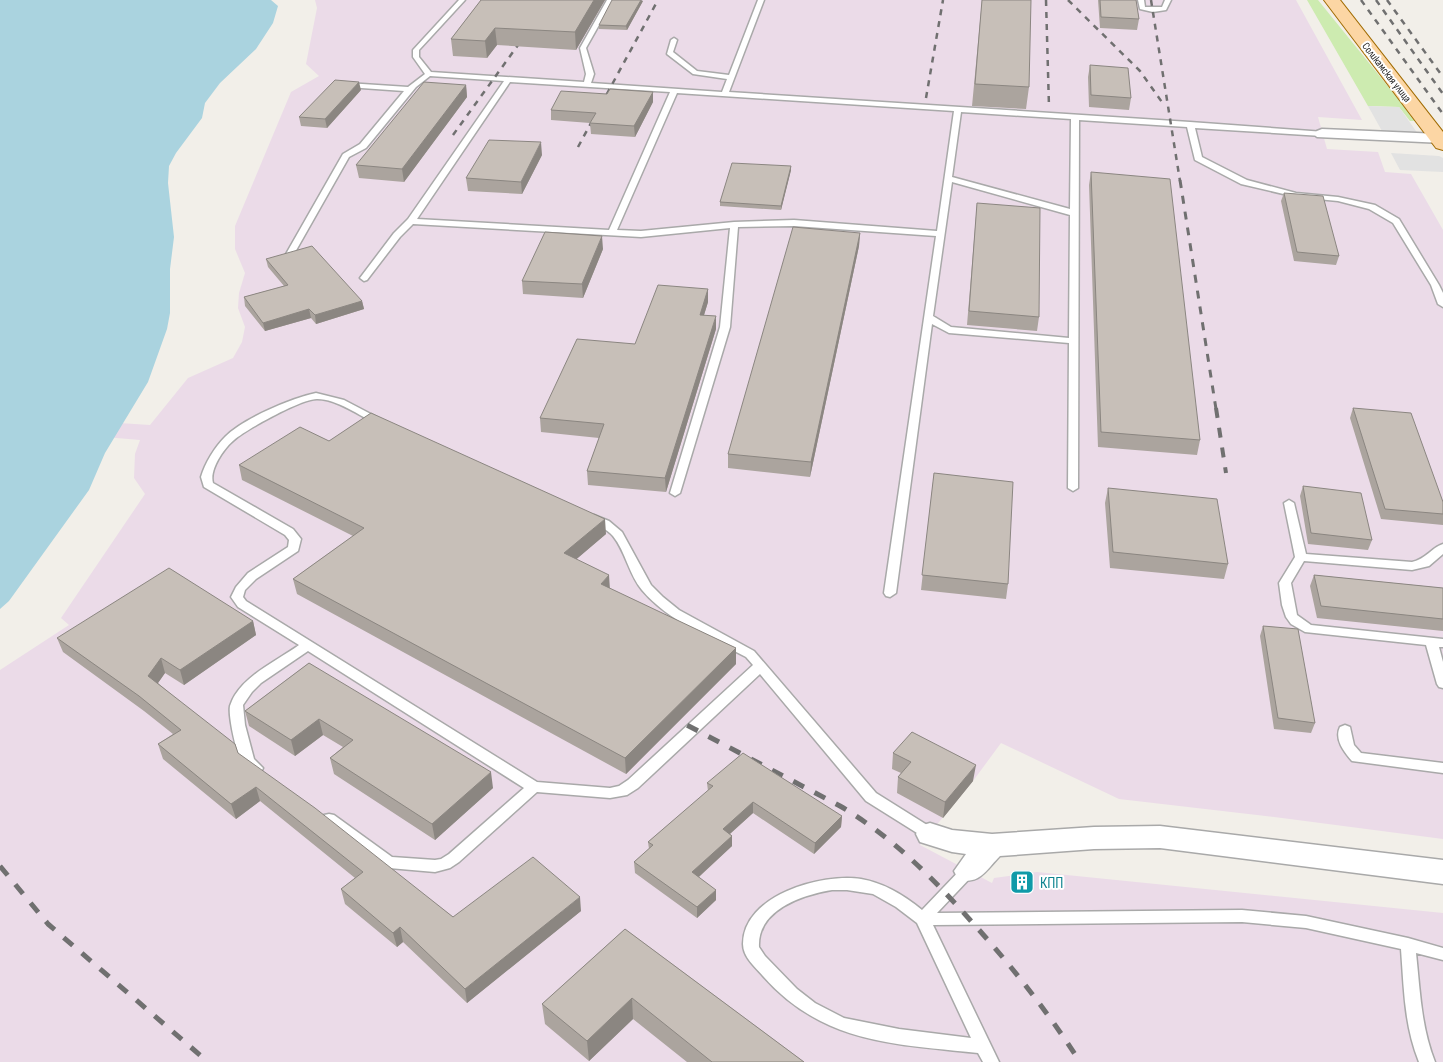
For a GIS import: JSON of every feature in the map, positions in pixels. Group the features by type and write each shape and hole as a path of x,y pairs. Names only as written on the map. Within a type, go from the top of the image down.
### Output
{"main road":[{"name":"Соликамская улица","path":"1332,0 1441,142"}],"street":[{"path":"1322,134 1441,142"},
{"path":"930,834 966,844 992,846 1094,838 1160,836 1443,872"},
{"path":"968,871 992,846"}],"lane":[{"path":"429,74 416,57 416,50 462,0"},
{"path":"588,84 590,74 583,48 610,0"},
{"path":"724,93 761,0"},
{"path":"1141,0 1142,8 1153,10 1164,9 1168,0"},
{"path":"674,40 669,53 694,73 731,76"},
{"path":"290,254 346,156 363,146 409,89 429,74 1322,134"},
{"path":"364,278 397,235 411,221 508,80"},
{"path":"347,84 409,89"},
{"path":"612,232 675,90"},
{"path":"890,593 958,109"},
{"path":"1073,488 1075,117"},
{"path":"1190,124 1198,158 1244,182 1296,195 1338,199 1372,207 1396,221 1435,285 1443,304"},
{"path":"948,178 1074,213"},
{"path":"411,221 641,234 734,225 794,222 940,234"},
{"path":"675,493 725,327 734,225"},
{"path":"928,317 950,330 1074,341"},
{"path":"392,427 329,399 317,396 305,397 293,402 230,438 208,470 206,477 208,485 289,532 295,539 294,548 246,580 238,589 237,597 242,604 534,787 594,793 622,791 633,784 760,665"},
{"path":"1288,503 1301,557 1285,583 1291,617 1298,625 1309,628 1437,643 1443,684"},
{"path":"582,512 605,523 618,535 646,587 659,600 675,613 750,654 871,797 930,834"},
{"path":"1301,557 1412,566 1425,563 1443,548"},
{"path":"263,773 248,762 236,714 237,705 248,687 308,645"},
{"path":"1345,730 1348,748 1357,757 1443,768"},
{"path":"318,812 389,862 435,866 444,864 454,858 534,787"},
{"path":"922,919 968,871"},
{"path":"983,1046 902,1038 843,1025 821,1015 788,992 759,960 751,948 752,936 758,922 769,909 788,896 812,888 842,883 861,885 881,891 900,900 922,919 991,1062"},
{"path":"922,919 1242,916 1306,922 1408,944 1443,954"},
{"path":"1408,944 1415,1021 1419,1042 1427,1062"}],"shaded area":[{"path":"315,0 1296,0 1362,120 1318,117 1327,149 1378,152 1385,172 1411,174 1443,230 1443,839 1119,799 1001,743 973,781 920,845 992,883 994,878 1037,872 1443,913 1443,1062 0,1062 0,670 69,625 61,618 145,494 134,478 135,454 140,440 93,436 104,422 150,425 188,378 233,358 242,342 245,327 238,308 239,293 245,273 235,249 235,226 291,92 319,76 306,64 317,8"},
{"path":"1368,106 1399,107 1418,134 1382,131"},
{"path":"1391,153 1439,156 1443,158 1443,172 1400,170"}],"green space":[{"path":"1307,0 1318,0 1416,121 1410,121 1399,107 1368,106"}],"water":[{"path":"0,0 271,0 278,6 273,23 256,49 220,83 205,103 202,118 176,153 169,166 168,183 174,237 170,269 170,313 167,329 148,382 105,453 89,490 9,601 0,609"}],"building":[{"path":"481,0 594,0 575,32 495,28 485,41 451,39"},
{"path":"612,0 641,0 626,26 599,25"},
{"path":"982,0 1031,0 1029,87 975,84"},
{"path":"1100,0 1136,0 1139,19 1101,17"},
{"path":"1090,65 1128,68 1131,98 1091,95"},
{"path":"335,80 359,82 325,119 299,117"},
{"path":"424,82 466,85 402,169 356,165"},
{"path":"610,89 653,92 634,126 590,123 596,113 551,110 561,91 607,94"},
{"path":"489,140 541,142 521,182 466,178"},
{"path":"732,163 791,166 781,206 720,202"},
{"path":"1091,172 1170,179 1200,440 1101,432"},
{"path":"1284,193 1323,196 1339,256 1297,252"},
{"path":"977,203 1040,208 1039,317 969,311"},
{"path":"793,227 860,233 811,462 728,454"},
{"path":"545,232 602,236 582,284 522,281"},
{"path":"312,246 362,301 315,315 309,309 263,323 244,297 288,285 266,259"},
{"path":"658,285 708,289 700,315 716,316 665,478 587,471 604,424 540,418 577,339 635,344"},
{"path":"1353,408 1411,413 1443,502 1443,514 1385,509"},
{"path":"371,413 605,519 564,553 609,575 601,584 736,648 625,758 293,579 364,528 239,465 300,427 329,441"},
{"path":"934,473 1013,482 1008,584 922,575"},
{"path":"1303,486 1361,493 1372,540 1311,533"},
{"path":"1108,488 1217,499 1228,564 1113,552"},
{"path":"169,568 253,621 180,670 161,658 148,676 235,744 238,753 315,808 453,917 533,857 580,897 465,989 400,927 393,933 341,889 363,872 256,787 231,804 158,744 181,730 139,696 57,638"},
{"path":"1314,575 1443,588 1443,619 1321,606"},
{"path":"1263,626 1298,629 1315,723 1278,718"},
{"path":"309,663 491,772 432,824 330,758 353,740 319,719 291,740 245,711"},
{"path":"912,732 976,765 945,802 898,777 911,762 893,753"},
{"path":"743,753 842,816 815,843 753,802 723,829 732,836 692,872 716,890 697,907 634,862 653,845 648,842 713,786 707,783"},
{"path":"625,929 804,1062 712,1062 632,998 587,1041 542,1004"}],"railway":[{"path":"578,147 658,0"},
{"path":"926,98 943,0"},
{"path":"1046,0 1049,107"},
{"path":"1068,0 1140,71 1164,105"},
{"path":"1151,0 1180,181"},
{"path":"1361,0 1443,114"},
{"path":"1376,0 1443,94"},
{"path":"1387,0 1443,77"},
{"path":"453,135 526,34"},
{"path":"1180,180 1216,409"},
{"path":"1216,408 1226,473"},
{"path":"666,714 840,806 894,844 971,921 1042,1007 1080,1062"},
{"path":"0,866 48,924 208,1062"}],"place":[{"name":"КПП","path":"1022,882"}]}
